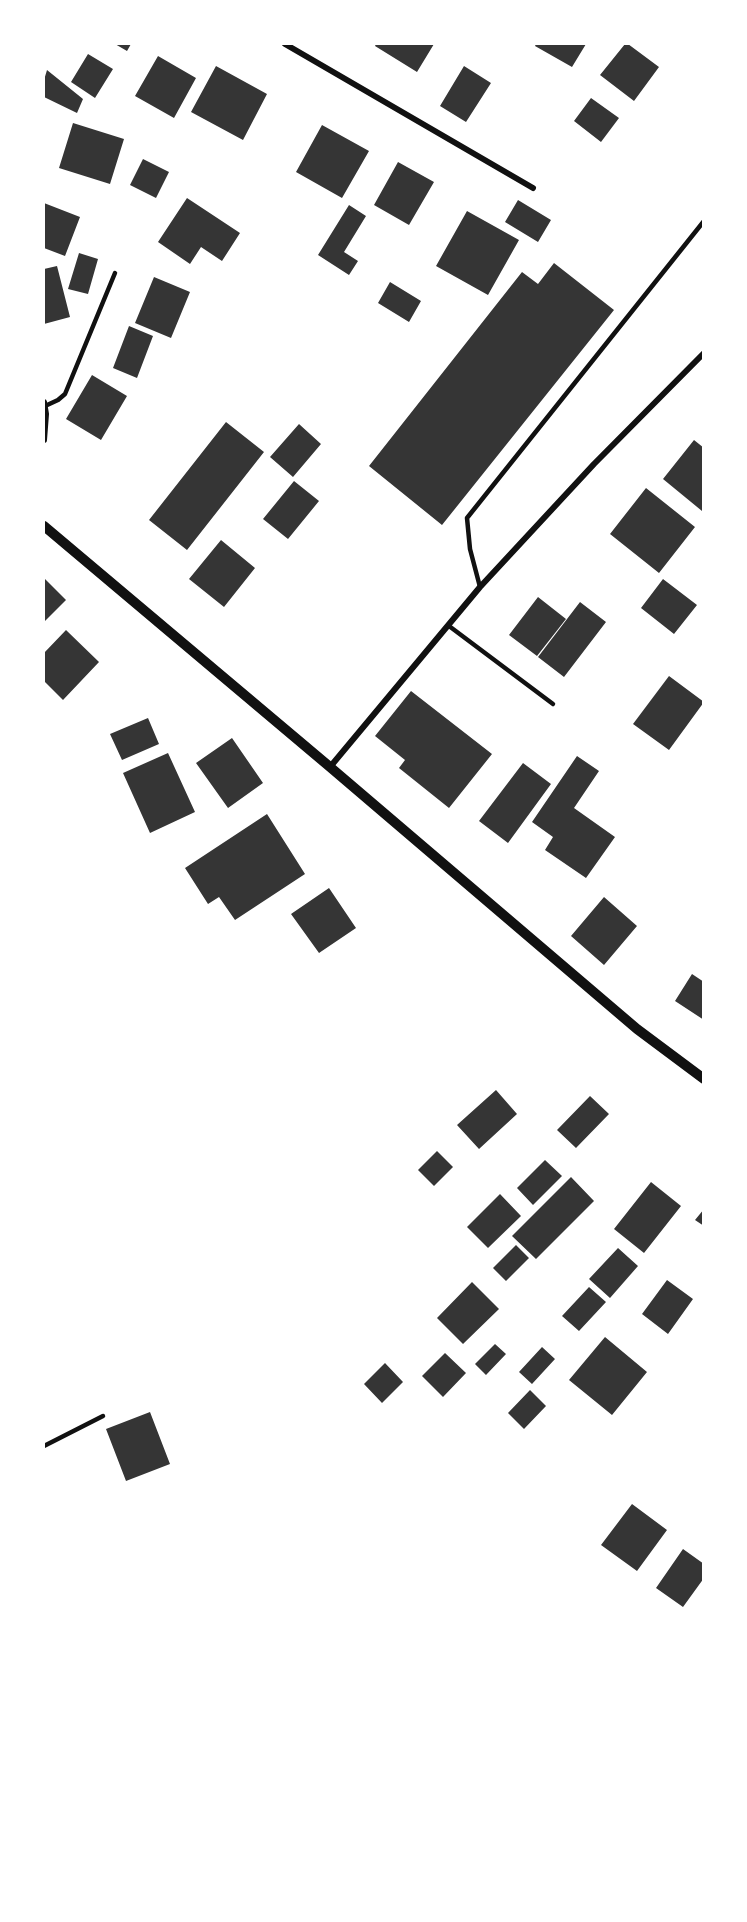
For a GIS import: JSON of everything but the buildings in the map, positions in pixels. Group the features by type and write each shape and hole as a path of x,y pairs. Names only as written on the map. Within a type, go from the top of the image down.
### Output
{"street":[{"path":"285,44 533,188"},
{"path":"330,767 480,587 594,464 704,353"},
{"path":"44,404 46,423 44,440"},
{"path":"44,526 637,1029 704,1079"}],"lane":[{"path":"480,587 470,549 467,518 704,220"},
{"path":"44,404 58,400 65,394 115,273"},
{"path":"449,626 553,704"},
{"path":"44,1446 104,1416"}]}
